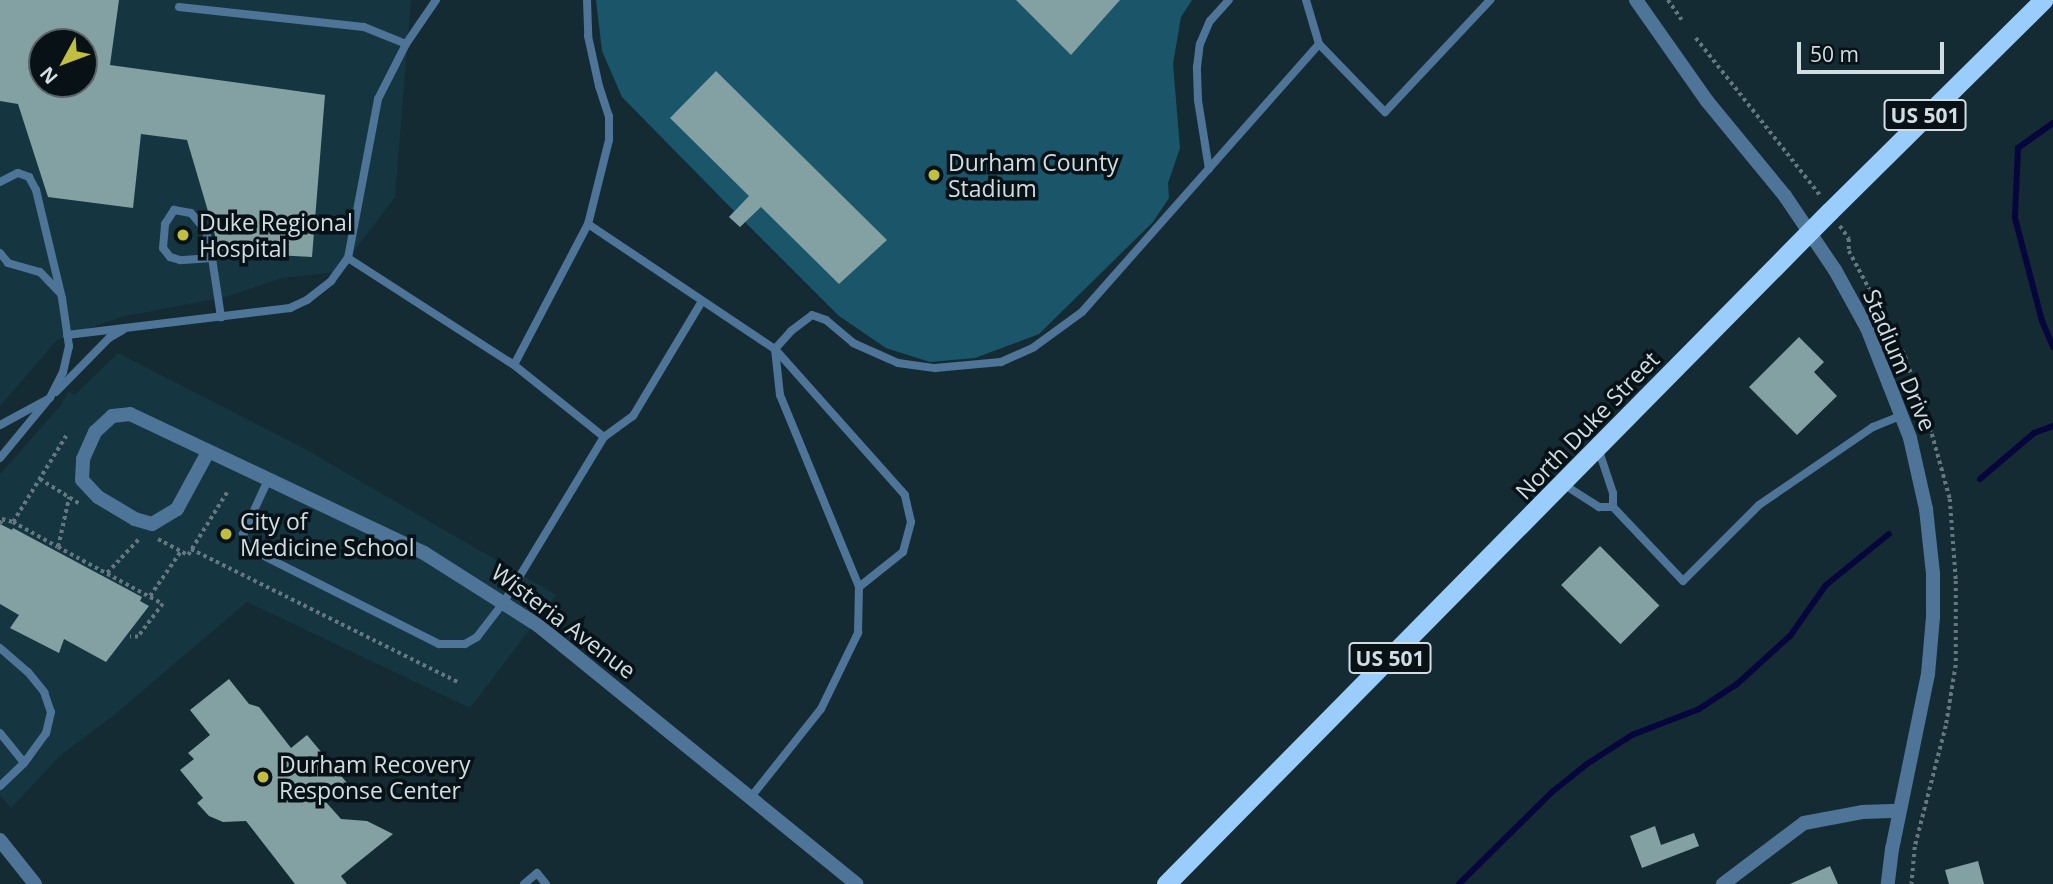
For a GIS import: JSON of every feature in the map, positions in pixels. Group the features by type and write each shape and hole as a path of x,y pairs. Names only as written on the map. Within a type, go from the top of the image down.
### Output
{"highway":[{"name":"North Duke Street","path":"1166,884 2043,0"}],"street":[{"name":"Stadium Drive","path":"1636,0 1707,101 1785,196 1810,232 1867,328 1902,415 1926,509 1933,608 1928,674 1899,811 1888,884"},
{"name":"Wisteria Avenue","path":"208,453 177,509 152,524 125,514 97,497 82,480 81,467 89,442 106,420 118,414 138,417 208,453 424,553 504,602 590,665 857,884"},
{"path":"1723,884 1804,823 1862,812 1899,811"},
{"path":"2,847 35,884"}],"lane":[{"path":"67,335 290,308 307,300 331,282 348,258 379,99 406,44 436,0"},
{"path":"513,365 588,224 609,140 609,116 588,36 587,0"},
{"path":"1209,169 1198,100 1197,67 1200,44 1210,21 1228,0"},
{"path":"1306,0 1319,44 1385,112 1490,0"},
{"path":"179,7 363,27 406,44"},
{"path":"751,797 821,709 858,633 859,587 780,395 775,349 791,331 812,315 826,320 853,343 898,363 935,368 1001,362 1034,346 1082,312 1319,44"},
{"path":"0,182 18,173 29,177 36,190 62,298 69,346 63,372 50,398 0,425"},
{"path":"212,258 180,260 170,257 163,248 164,224 174,210 191,213 200,219 206,231 212,258 221,317"},
{"path":"588,224 775,349 905,495 911,522 903,552 859,587"},
{"path":"0,253 8,263 40,272 62,298"},
{"path":"348,258 513,365 604,437"},
{"path":"268,480 243,534 247,544 256,552 439,644 465,644 477,637 504,602 604,437 633,416 702,301"},
{"path":"0,458 50,398 109,338 128,327"},
{"path":"1598,448 1613,493 1613,507 1683,581 1759,505 1863,433 1902,415"},
{"path":"1563,484 1599,507 1613,507"},
{"path":"0,648 28,672 44,692 51,712 46,733 24,763 0,786"},
{"path":"0,733 24,763"},
{"path":"524,884 537,873 546,884"}],"path":[{"path":"1668,0 1682,20"},
{"path":"1696,38 1801,175 1812,182"},
{"path":"13,522 66,436"},
{"path":"58,547 69,497"},
{"path":"0,524 2,519 13,522 163,604 138,637 130,638"},
{"path":"107,573 139,539"},
{"path":"191,550 460,683"},
{"path":"150,596 181,551"}],"shaded area":[{"name":"Duke Regional Hospital","path":"0,0 411,0 395,197 338,272 282,278 225,297 121,317 57,340 0,406"},
{"name":"Durham County Stadium","path":"596,0 1192,0 1181,17 1173,64 1180,148 1168,183 1169,198 1153,222 1039,334 975,358 930,362 886,348 839,316 745,222 740,227 729,217 734,211 622,97 602,51"},
{"name":"City of Medicine School","path":"118,353 305,449 556,595 470,708 247,602 114,715 62,754 11,808 0,795 0,474 62,404 68,391 75,395"}],"building":[{"path":"0,0 119,0 110,65 325,95 312,257 220,252 187,140 141,134 133,208 48,197 18,104 0,101"},
{"path":"1016,0 1120,0 1071,55"},
{"path":"716,71 887,240 839,284 761,207 740,227 729,217 749,196 670,118"},
{"path":"1799,337 1824,362 1814,372 1837,396 1797,435 1749,387"},
{"path":"0,524 12,530 13,528 142,597 140,601 149,606 106,662 64,639 59,653 10,628 19,615 0,604"},
{"path":"1600,546 1659,605 1621,644 1561,585"},
{"name":"Durham Recovery Response Center","path":"229,679 249,704 259,707 291,748 307,735 347,783 325,801 341,819 367,821 393,834 341,876 347,884 295,884 246,821 223,822 209,816 197,803 203,798 180,770 194,759 188,753 210,735 190,710"},
{"path":"1655,826 1661,845 1694,833 1699,846 1642,868 1630,836"},
{"path":"1978,861 1984,884 1949,884 1945,870"},
{"path":"1830,866 1838,884 1790,884"}],"waterway":[{"path":"2053,123 2018,148 2015,218 2042,321 2053,347"},
{"path":"1980,479 2034,433 2053,426"},
{"path":"1459,884 1552,792 1587,764 1632,735 1699,709 1737,684 1790,636 1826,585 1889,534"}],"place":[{"name":"Durham County Stadium","path":"934,175"},
{"name":"Duke Regional Hospital","path":"183,235"},
{"name":"City of Medicine School","path":"226,534"},
{"name":"Durham Recovery Response Center","path":"263,777"}]}
